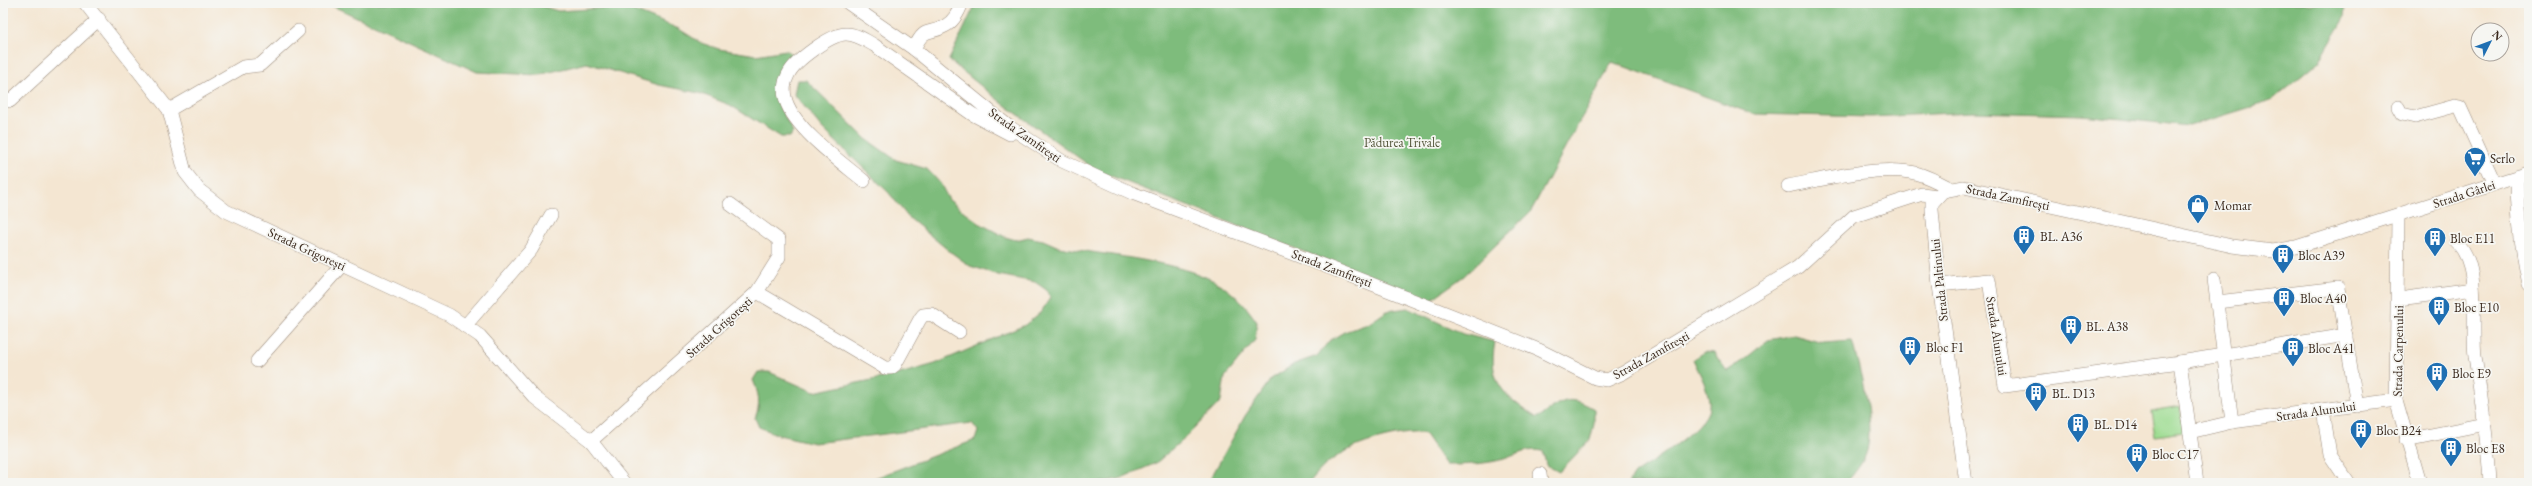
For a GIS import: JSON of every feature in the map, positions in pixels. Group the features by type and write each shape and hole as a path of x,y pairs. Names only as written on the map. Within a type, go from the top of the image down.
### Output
{"street":[{"name":"Strada Grigorești","path":"85,3 169,110 185,172 199,190 226,211 449,315 480,336 534,397 591,440 624,483"},
{"name":"Strada Zamfirești","path":"848,3 914,49 1026,139 1062,161 1132,193 1372,284 1538,350 1595,378 1607,380 1636,366 1798,267 1854,216 1922,194 1937,196 1950,188 1964,186 2253,250 2273,250 2296,247 2398,216"},
{"path":"914,49 919,38 927,30 945,27 953,19 962,3"},
{"path":"10,102 99,19"},
{"path":"169,110 243,67 260,65 298,31"},
{"path":"864,181 812,138 786,102 783,88 788,73 801,58 826,41 844,34 856,36 874,45 972,114 1007,134 1026,139"},
{"path":"2398,107 2402,114 2415,117 2455,106 2460,107 2495,184"},
{"path":"1788,186 1838,176 1890,170 1925,175 1950,188"},
{"path":"2523,175 2521,241 2529,284"},
{"name":"Strada Gârlei","path":"2398,216 2523,175"},
{"name":"Strada Paltinului","path":"1937,196 1932,203 1932,210 1939,285 1966,483"},
{"name":"Strada Grigorești","path":"591,440 757,292 779,258 779,240 730,204"},
{"path":"465,326 531,250 550,215"},
{"name":"Strada Carpenului","path":"2398,216 2399,299 2396,400 2406,440 2420,483"},
{"path":"2456,242 2462,247 2467,256 2476,312 2475,354 2485,424 2490,483"},
{"path":"257,361 342,265"},
{"path":"2214,279 2225,354 2232,422"},
{"name":"Strada Alunului","path":"1939,285 1989,280 2005,386 2180,362 2346,336"},
{"path":"2217,302 2338,288 2357,406"},
{"path":"2399,299 2472,289"},
{"path":"757,292 885,368 891,368 895,365 920,319 926,314 931,314 960,332"},
{"path":"2180,362 2197,483"},
{"name":"Strada Alunului","path":"2190,432 2232,422 2396,400"},
{"path":"2323,410 2330,455 2349,483"},
{"path":"2406,440 2485,424"}],"green space":[{"path":"326,3 532,3 558,11 604,8 632,10 679,29 701,43 719,49 756,55 786,50 792,54 775,90 778,104 793,132 790,137 781,137 730,105 699,93 659,85 587,63 538,75 477,72"},
{"name":"Pădurea Trivale","path":"976,3 2345,3 2344,18 2318,62 2271,101 2189,126 2082,115 1974,112 1871,117 1753,114 1612,62 1531,211 1464,276 1429,301 1096,170 1002,103 949,60"},
{"path":"797,80 806,80 866,139 896,160 927,169 940,183 949,200 979,223 1005,237 1016,240 1028,237 1043,240 1059,247 1143,260 1186,270 1221,285 1232,293 1257,322 1255,340 1225,377 1221,401 1190,433 1156,463 1119,479 1098,483 862,483 975,440 978,431 972,423 814,443 779,435 759,427 755,418 759,404 757,390 753,380 758,372 769,372 814,392 896,375 935,364 1025,325 1041,312 1050,298 1048,291 1035,282 998,275 970,266 908,217 889,193 822,128 794,94"},
{"path":"1408,308 1463,334 1495,342 1493,356 1494,369 1501,388 1516,403 1537,418 1558,404 1570,400 1577,401 1594,409 1594,424 1590,440 1559,472 1546,465 1543,451 1537,450 1523,452 1490,462 1446,465 1424,433 1414,433 1378,439 1355,447 1332,459 1309,483 1208,483 1245,416 1271,379 1294,364 1317,356 1329,341 1344,332 1368,324 1387,311"},
{"path":"1794,335 1823,343 1852,341 1865,395 1869,424 1869,438 1864,459 1846,483 1628,483 1634,474 1689,435 1706,416 1709,408 1708,396 1693,359 1704,352 1714,353 1727,371 1740,363 1768,340"},
{"path":"2180,406 2184,432 2155,436 2151,411"}],"place":[{"name":"Serlo","path":"2475,178"},
{"name":"Momar","path":"2198,224"},
{"name":"BL. A36","path":"2024,256"},
{"name":"Bloc E11","path":"2435,258"},
{"name":"Bloc A39","path":"2283,274"},
{"name":"Bloc A40","path":"2284,318"},
{"name":"Bloc E10","path":"2439,326"},
{"name":"BL. A38","path":"2071,346"},
{"name":"Bloc F1","path":"1910,366"},
{"name":"Bloc A41","path":"2293,368"},
{"name":"Bloc E9","path":"2437,392"},
{"name":"BL. D13","path":"2036,412"},
{"name":"BL. D14","path":"2078,444"},
{"name":"Bloc B24","path":"2361,450"},
{"name":"Bloc E8","path":"2451,468"},
{"name":"Bloc C17","path":"2137,474"}]}
